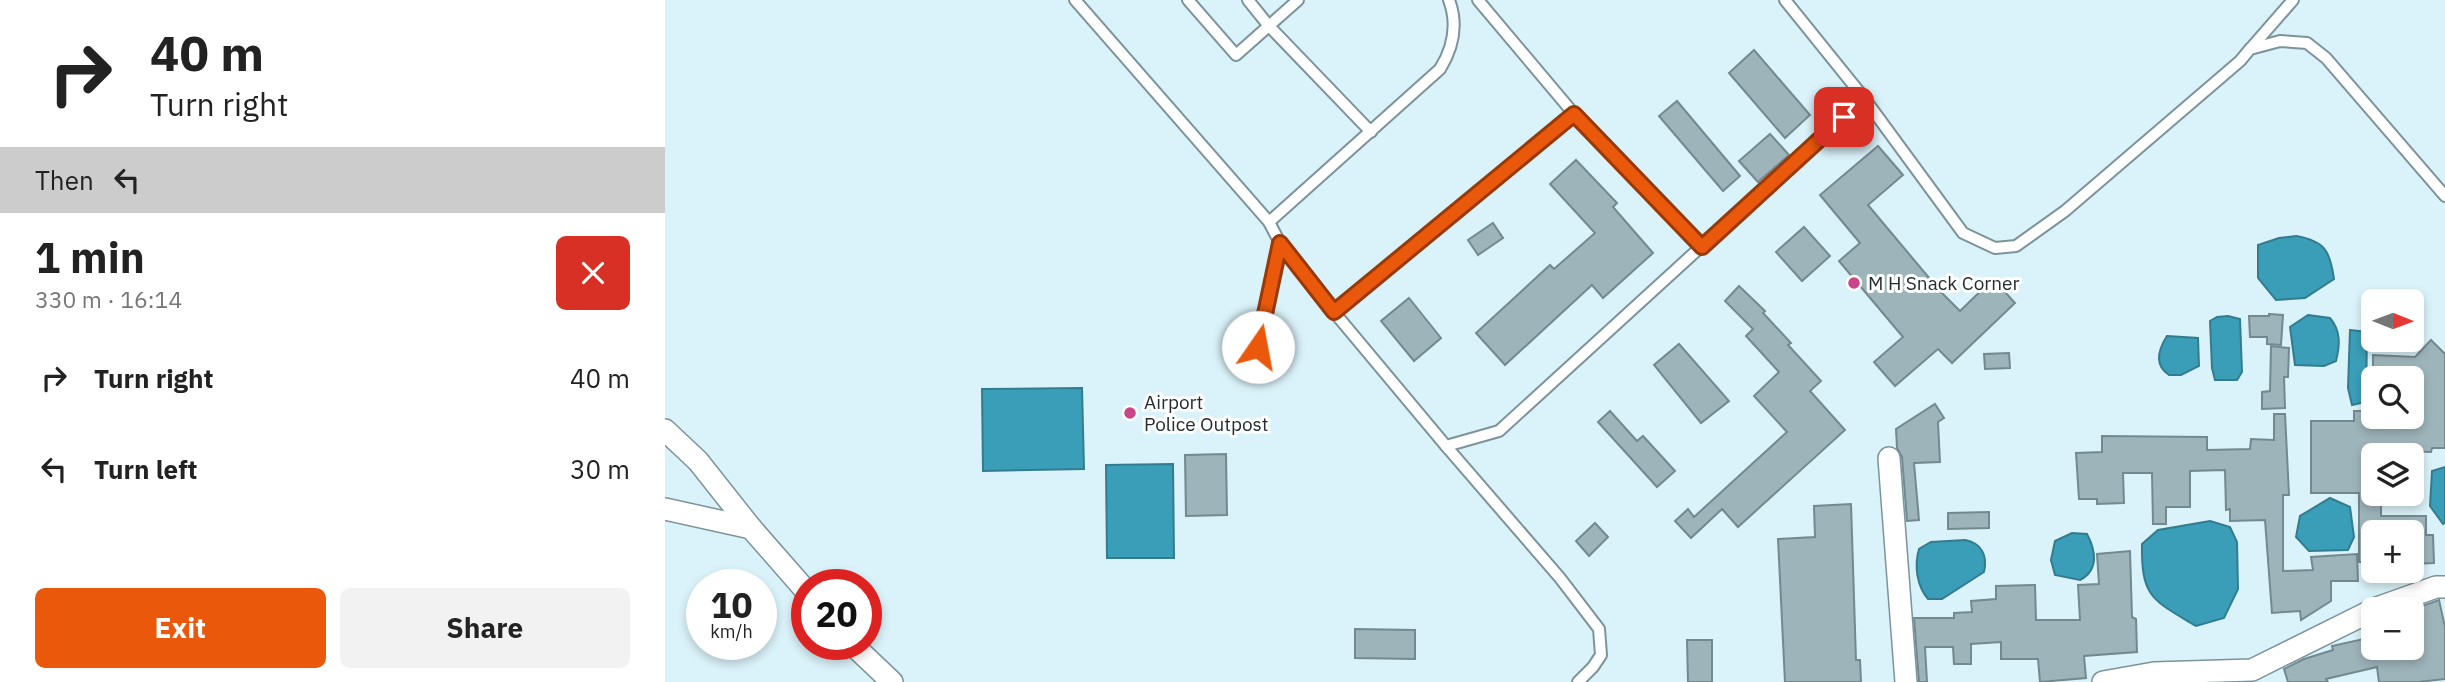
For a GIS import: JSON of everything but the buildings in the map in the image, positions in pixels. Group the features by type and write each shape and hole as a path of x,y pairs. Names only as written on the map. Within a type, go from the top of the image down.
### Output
{"street":[{"path":"665,430 698,461 791,574"},
{"path":"1889,458 1906,682"},
{"path":"665,509 751,528"},
{"path":"2408,597 2436,587 2445,587"},
{"path":"2103,682 2154,673 2252,670 2361,616"},
{"path":"869,660 892,682"}],"lane":[{"path":"1075,0 1269,222 1280,243 1334,312 1560,578 1599,629 1601,655 1578,682"},
{"path":"1188,0 1236,55 1298,0"},
{"path":"1248,0 1269,26 1371,132"},
{"path":"1269,222 1440,69 1450,53 1453,30 1449,0"},
{"path":"1478,0 1574,114 1702,247"},
{"path":"1785,0 1864,99 1963,233 1995,248 2016,246 2065,211 2240,61 2293,0"},
{"path":"2249,50 2280,41 2307,43 2326,58 2445,196"},
{"path":"1446,446 1499,431 1864,99"},
{"path":"1334,312 1574,114"},
{"path":"1258,347 1280,243"}],"water":[{"path":"2296,236 2320,244 2328,254 2334,279 2305,298 2276,300 2258,278 2258,245"},
{"path":"2308,315 2330,318 2334,323 2339,338 2336,361 2324,366 2295,365 2290,327"},
{"path":"2228,316 2240,319 2242,372 2237,380 2215,380 2210,321"},
{"path":"2350,330 2361,331 2361,352 2367,352 2367,366 2361,366 2361,403 2352,405 2348,388"},
{"path":"2167,336 2198,338 2199,366 2181,375 2169,375 2164,371 2159,357"},
{"path":"1082,388 1084,469 983,471 982,389"},
{"path":"1173,464 1174,558 1107,558 1106,465"},
{"path":"2445,467 2443,524 2430,506 2432,471"},
{"path":"2330,498 2350,507 2354,537 2348,550 2309,551 2296,537 2300,516"},
{"path":"2210,521 2230,527 2237,542 2238,589 2224,618 2196,626 2160,603 2147,587 2142,544 2158,530"},
{"path":"2072,533 2087,534 2094,553 2093,566 2080,580 2055,575 2051,560 2055,541"},
{"path":"1965,540 1982,551 1985,560 1984,572 1942,599 1928,599 1917,576 1919,549 1931,542"}],"place":[{"name":"M H Snack Corner","path":"1854,283"},
{"name":"Airport Police Outpost","path":"1130,413"}],"route":[{"path":"1258,347 1280,243 1334,312 1574,114 1702,247 1844,117"}]}
